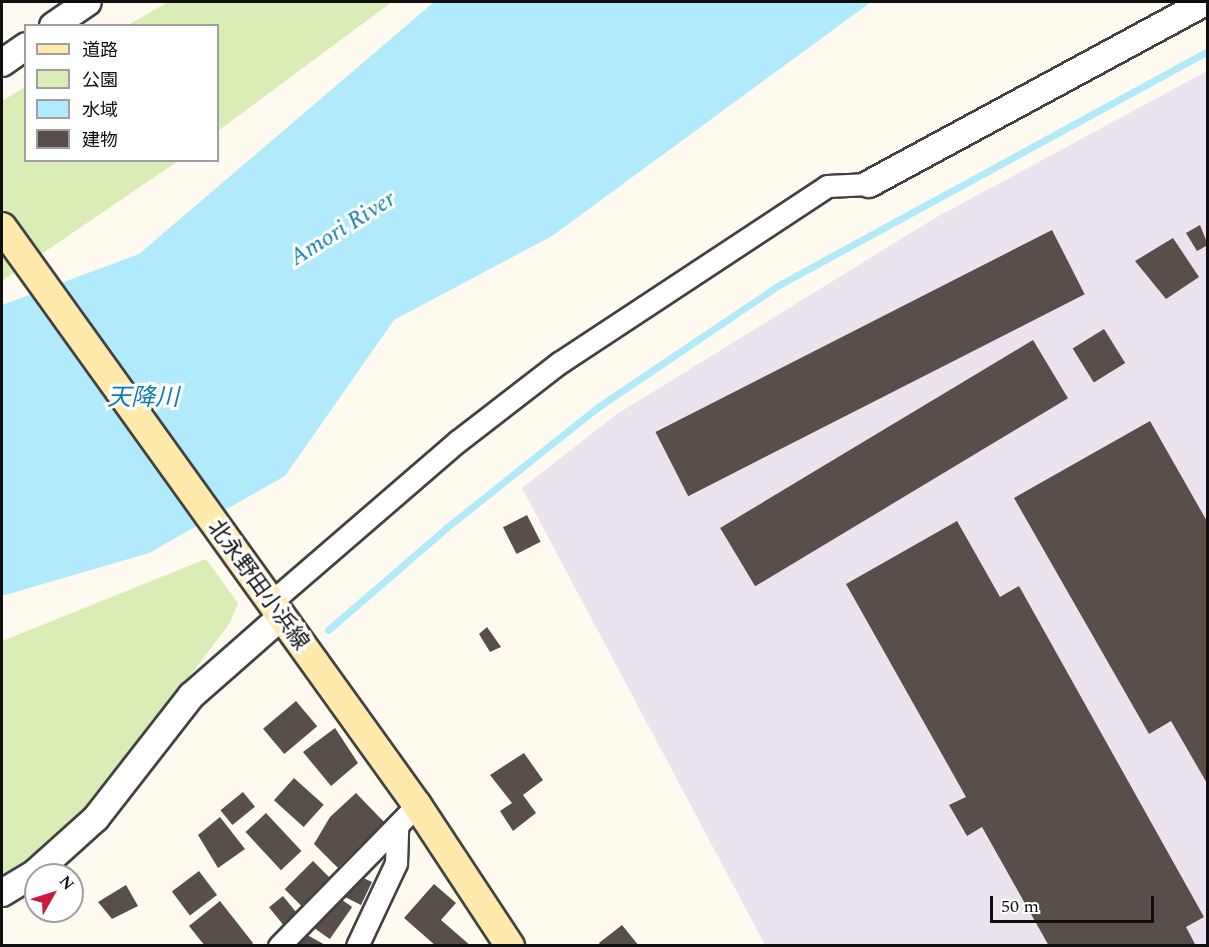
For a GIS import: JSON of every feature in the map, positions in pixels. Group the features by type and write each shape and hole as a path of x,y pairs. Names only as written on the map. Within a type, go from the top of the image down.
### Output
{"main road":[{"name":"北永野田小浜線","path":"2,227 417,806 510,945"}],"street":[{"path":"56,24 88,2"},
{"path":"2,892 34,873 96,818 191,696 276,610 458,441 559,363 827,186 869,184 1205,2"},
{"path":"2,63 24,47"},
{"path":"279,945 417,806"},
{"path":"357,945 396,863 397,826"}],"shaded area":[{"path":"1207,71 1207,945 765,945 522,488 617,414 935,218"}],"green space":[{"path":"168,2 392,2 219,130 219,24 130,24"},
{"path":"24,88 24,162 177,162 2,281 2,101"},
{"path":"206,559 238,603 230,623 96,799 29,862 2,877 2,641"}],"water":[{"name":"天降川","path":"434,2 871,2 552,236 394,320 285,476 149,553 2,596 2,305 139,254"}],"building":[{"path":"1200,225 1208,245 1197,251 1186,233"},
{"path":"1052,230 1085,294 688,496 656,432"},
{"path":"1173,238 1199,277 1166,299 1135,261"},
{"path":"1104,329 1125,363 1094,383 1073,349"},
{"path":"1033,340 1068,398 755,586 720,528"},
{"path":"1150,421 1208,523 1208,785 1171,721 1149,734 1014,498"},
{"path":"527,515 541,542 517,554 503,527"},
{"path":"957,521 1000,597 1019,586 1204,917 1186,927 1196,946 1049,946 982,827 967,836 949,805 966,797 846,584"},
{"path":"487,627 501,647 490,652 479,634"},
{"path":"296,701 317,726 284,754 263,729"},
{"path":"335,728 358,763 331,786 303,752"},
{"path":"524,753 543,780 523,795 536,813 513,831 500,811 512,803 490,775"},
{"path":"294,778 324,805 304,827 274,800"},
{"path":"243,792 255,807 232,825 220,810"},
{"path":"356,793 384,822 338,868 314,844 330,817"},
{"path":"266,813 301,851 281,870 246,832"},
{"path":"220,817 245,849 218,868 198,835"},
{"path":"313,861 333,881 305,909 285,889"},
{"path":"199,871 217,895 190,915 172,891"},
{"path":"359,876 372,882 361,905 339,894 344,885 353,890"},
{"path":"434,884 456,903 441,920 471,946 436,946 404,918"},
{"path":"126,885 138,906 112,919 98,902"},
{"path":"335,895 352,907 330,939 313,927"},
{"path":"283,896 301,918 287,929 269,907"},
{"path":"220,901 253,943 250,946 205,946 189,926"},
{"path":"622,925 639,946 601,946 599,943"},
{"path":"302,932 327,946 288,946"}],"waterway":[{"path":"328,630 446,528 598,407 779,285 1208,51"}],"water label":[{"name":"Amori River","path":"343,229"}]}
